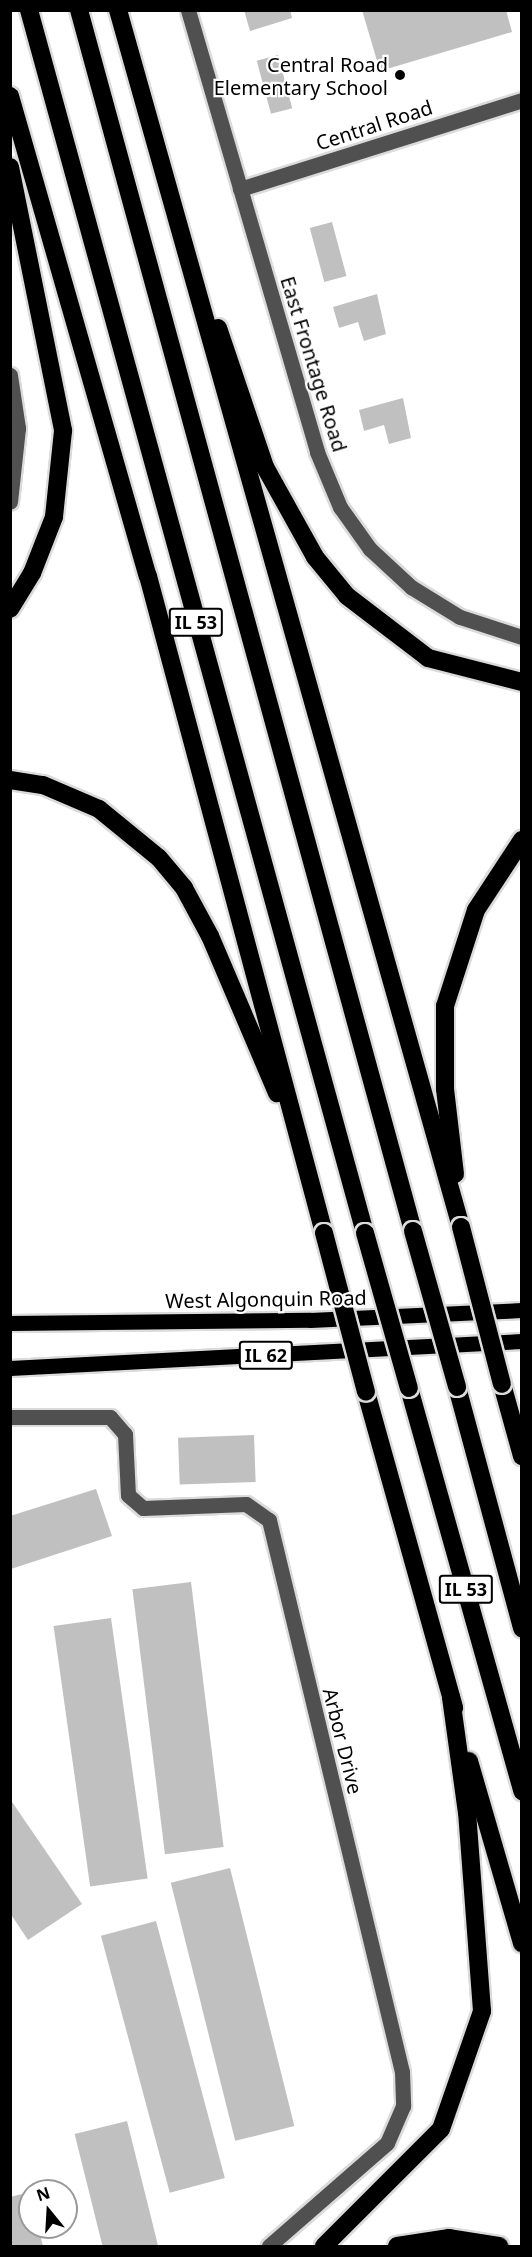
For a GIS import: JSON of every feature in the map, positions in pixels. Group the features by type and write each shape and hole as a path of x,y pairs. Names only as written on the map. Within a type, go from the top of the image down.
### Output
{"highway":[{"name":"IL 53","path":"29,10 365,1233 522,1791"},
{"name":"IL 53","path":"79,10 522,1628"},
{"path":"118,10 461,1227 522,1456"},
{"name":"IL 53","path":"10,96 148,576 366,1392 522,1943"},
{"path":"10,167 63,431 54,517 32,573 10,609"},
{"path":"180,229 265,467 315,557 363,610 428,658 522,682"},
{"path":"10,780 43,785 99,809 141,840 184,888 302,1148"},
{"path":"461,1227 445,1089 446,1006 476,910 522,840"},
{"path":"324,2247 441,2130 482,2011 467,1813 451,1697"},
{"path":"397,2247 449,2238 500,2247"}],"main road":[{"name":"West Algonquin Road","path":"10,1323 299,1320 522,1310"},
{"name":"IL 62","path":"10,1368 522,1341"}],"street":[{"name":"East Frontage Road","path":"188,10 317,452 340,507 370,549 411,587 460,617 522,637"},
{"name":"Central Road","path":"240,189 522,100"},
{"path":"10,375 18,428 10,502"},
{"name":"Arbor Drive","path":"10,1417 110,1417 125,1434 128,1495 143,1508 246,1504 268,1520 402,2072 403,2106 387,2144 270,2247"}],"building":[{"path":"244,10 290,10 292,18 250,31"},
{"path":"362,10 506,10 512,32 380,71"},
{"path":"278,55 292,108 271,114 257,61"},
{"path":"332,222 346,276 324,282 310,228"},
{"path":"377,294 386,334 364,341 358,322 339,328 333,307"},
{"path":"403,398 411,438 389,444 384,425 364,431 359,410"},
{"path":"254,1435 256,1482 180,1485 178,1438"},
{"path":"96,1489 112,1536 11,1569 10,1516"},
{"path":"191,1582 224,1847 165,1854 132,1589"},
{"path":"111,1618 148,1878 90,1887 54,1626"},
{"path":"10,1799 82,1904 28,1940 10,1913"},
{"path":"230,1868 294,2126 235,2141 171,1883"},
{"path":"156,1921 225,2178 170,2193 101,1936"},
{"path":"127,2121 158,2246 103,2246 75,2134"},
{"path":"18,2195 18,2239 41,2239 43,2246 10,2246 10,2197"}],"place":[{"name":"Central Road Elementary School","path":"400,75"}]}
